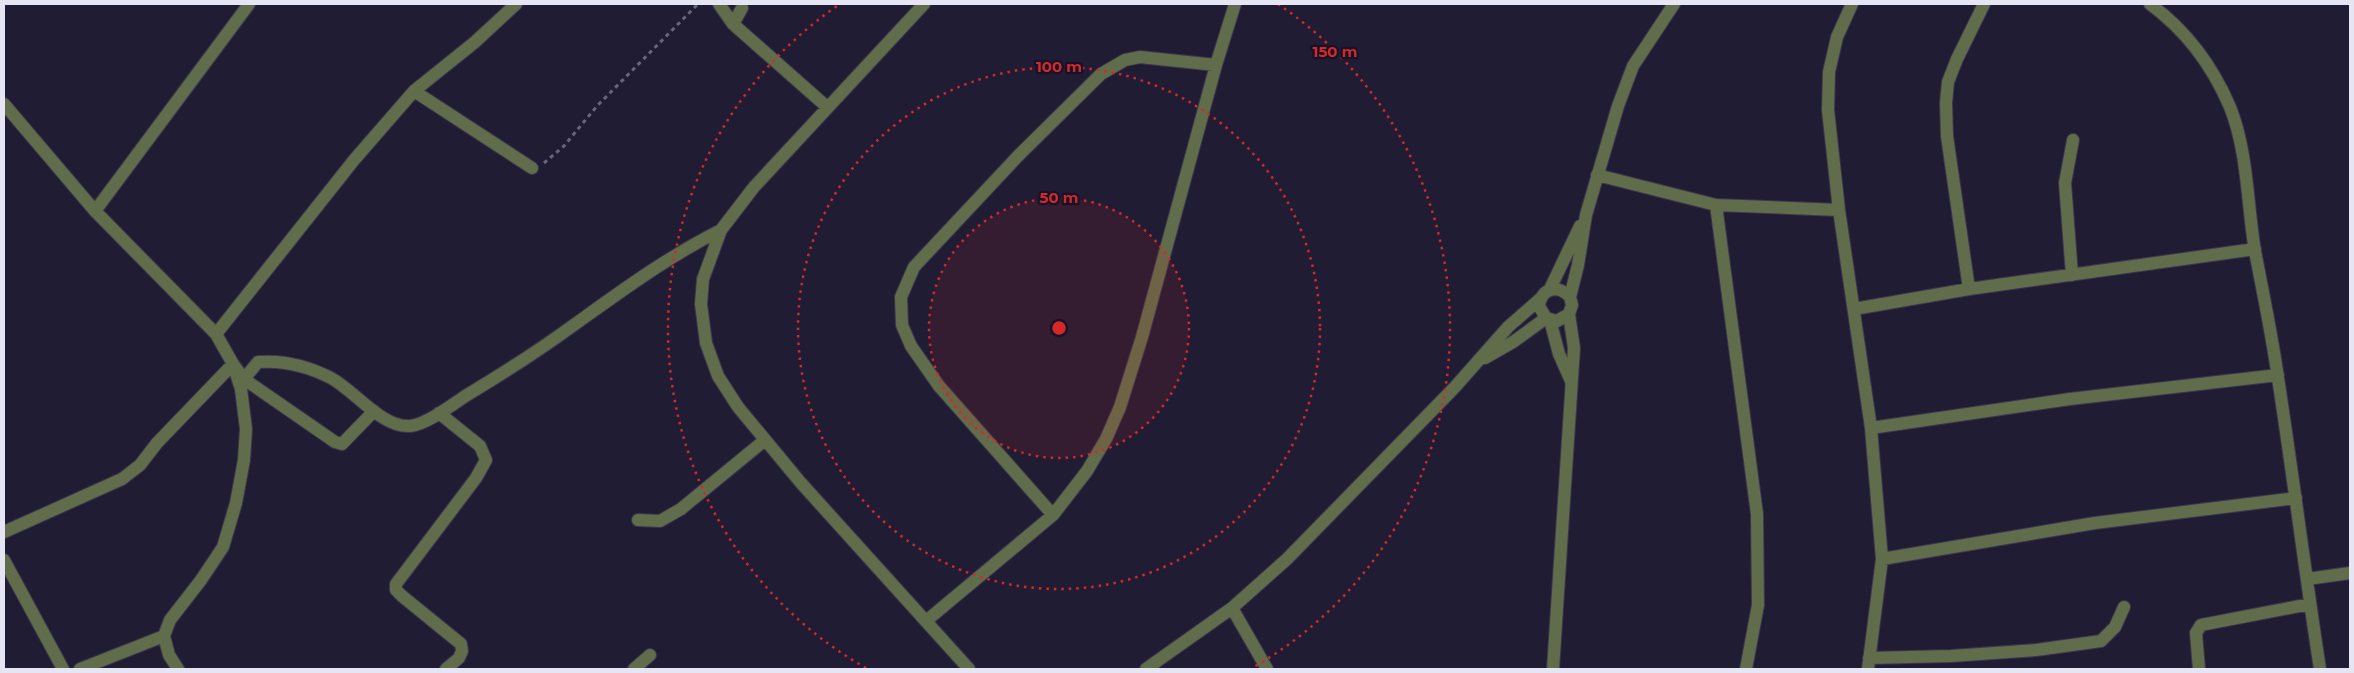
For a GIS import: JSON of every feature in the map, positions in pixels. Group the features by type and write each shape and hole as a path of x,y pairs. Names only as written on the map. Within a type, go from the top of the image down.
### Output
{"street":[{"path":"95,211 248,4"},
{"path":"216,334 354,160 414,91 475,42 516,4"},
{"path":"720,4 733,24 827,107"},
{"path":"924,4 754,187 721,230 703,279 701,304 706,343 718,376 738,407 765,440 969,669"},
{"path":"926,621 1053,515 1087,471 1106,440 1120,407 1144,328 1216,65 1235,4"},
{"path":"1553,669 1574,348 1569,314 1572,305 1570,297 1578,265 1586,215 1612,123 1633,66 1674,4"},
{"path":"1852,4 1837,37 1829,72 1828,110 1839,210 1871,428 1882,559 1869,664 2036,650 2102,641 2115,627 2124,607"},
{"path":"1969,289 1947,136 1946,103 1948,82 1984,4"},
{"path":"2150,4 2164,14 2193,43 2213,70 2230,109 2242,149 2255,249 2278,375 2320,669"},
{"path":"733,24 742,8"},
{"path":"1053,515 939,386 911,346 902,325 901,296 914,268 1018,156 1101,74 1124,60 1140,57 1216,65"},
{"path":"414,91 532,168"},
{"path":"4,104 95,211 216,334 244,379 335,442 342,444 374,411"},
{"path":"2072,275 2065,184 2073,140"},
{"path":"1597,175 1716,205 1839,210"},
{"path":"1716,205 1757,514 1758,605 1746,669"},
{"path":"1550,289 1586,215"},
{"path":"244,379 258,362 278,360 304,367 331,378 374,411 401,426 413,426 439,413 504,373 686,247 721,230"},
{"path":"1854,309 1969,289 2255,249"},
{"path":"1146,669 1232,608 1287,559 1455,386 1472,365 1508,328 1540,299 1544,292 1558,288 1570,297"},
{"path":"1540,299 1539,306 1548,319 1559,354 1572,382"},
{"path":"1472,365 1513,342 1548,319 1564,318 1569,314"},
{"path":"4,532 122,479 140,465 157,443 233,364"},
{"path":"178,669 169,655 164,636 170,620 201,580 222,547 236,503 244,460 246,429 241,389 233,364"},
{"path":"1871,428 2070,399 2278,375"},
{"path":"439,413 480,446 486,460 476,478 396,584 396,587 402,596 461,644 462,651 459,658 446,669"},
{"path":"638,520 660,521 676,513 765,440"},
{"path":"1882,559 2095,523 2296,498"},
{"path":"4,560 63,669"},
{"path":"2307,579 2350,573"},
{"path":"2199,669 2196,632 2200,625 2310,604"},
{"path":"1232,608 1267,669"},
{"path":"80,669 164,636"},
{"path":"634,669 650,655"}],"path":[{"path":"532,168 552,158 597,106 698,4"}]}
